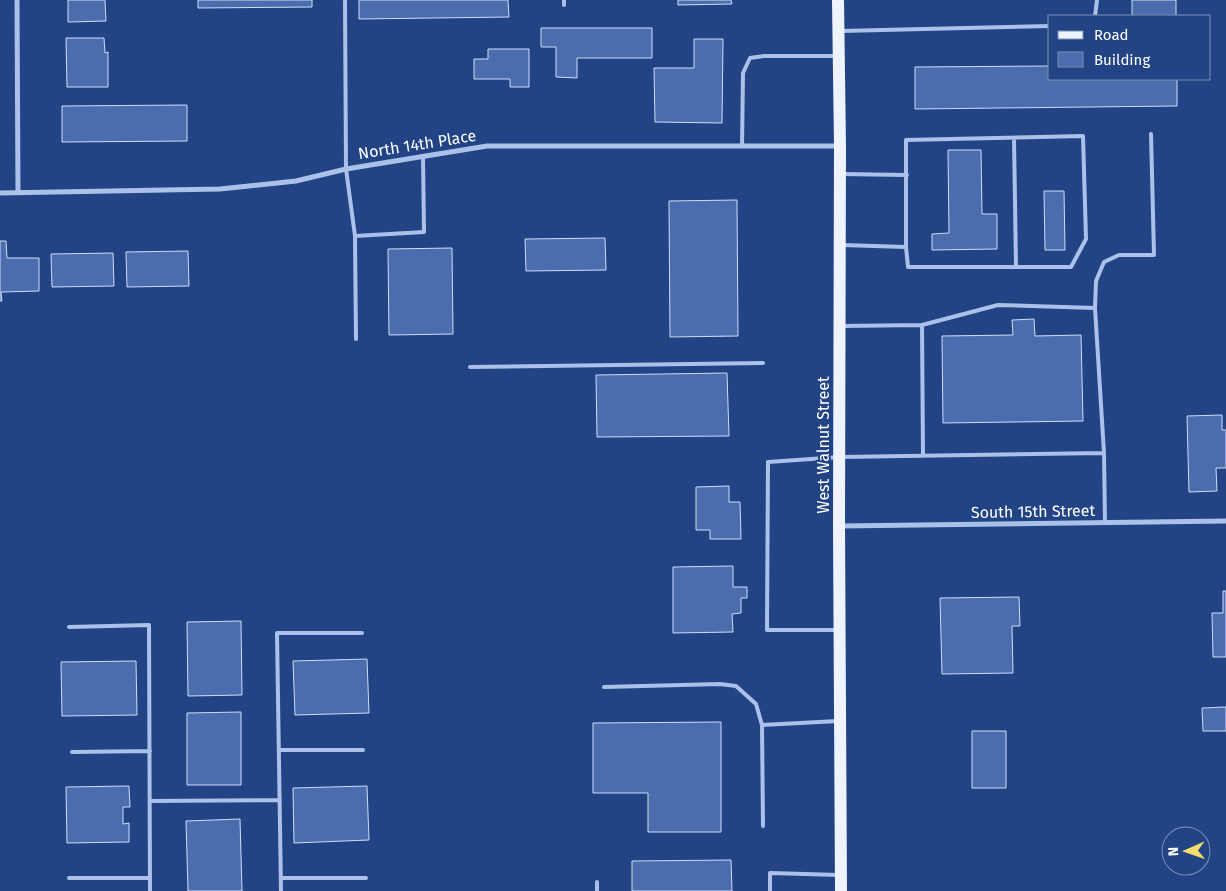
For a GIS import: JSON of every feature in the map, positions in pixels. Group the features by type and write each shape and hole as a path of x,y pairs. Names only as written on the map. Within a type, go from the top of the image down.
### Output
{"main road":[{"name":"West Walnut Street","path":"838,0 840,146 841,891"}],"street":[{"path":"18,0 18,192"},
{"name":"North 14th Place","path":"0,193 220,189 296,181 346,169 487,146 840,146"},
{"name":"South 15th Street","path":"840,526 1226,521"}],"lane":[{"path":"345,0 346,169 355,236 356,339"},
{"path":"564,0 564,5"},
{"path":"1095,15 1097,0"},
{"path":"839,31 1048,26"},
{"path":"742,146 743,73 750,58 764,56 839,56"},
{"path":"1105,523 1104,453 1095,308 1096,281 1104,262 1119,255 1154,255 1151,134"},
{"path":"1083,136 1086,239 1071,267 908,267 906,247 906,140 1014,138 1083,136"},
{"path":"1014,138 1016,267"},
{"path":"355,236 424,232 422,156"},
{"path":"840,174 906,175"},
{"path":"840,245 906,247"},
{"path":"840,326 922,325 998,305 1095,308"},
{"path":"922,325 923,456"},
{"path":"470,367 764,363"},
{"path":"840,630 767,630 768,462 840,457 1104,453"},
{"path":"69,627 149,625 150,891"},
{"path":"281,891 277,633 362,633"},
{"path":"604,687 720,684 736,686 756,704 762,724 763,826"},
{"path":"762,724 840,721"},
{"path":"279,750 363,750"},
{"path":"72,752 150,752"},
{"path":"150,801 280,800"},
{"path":"770,891 770,873 841,875"},
{"path":"69,878 150,878"},
{"path":"280,878 366,878"},
{"path":"597,882 597,891"}],"building":[{"path":"68,0 105,0 106,21 68,22"},
{"path":"198,0 312,0 312,7 198,8"},
{"path":"359,0 508,0 509,17 359,19"},
{"path":"678,0 731,0 732,4 678,5"},
{"path":"1132,0 1176,0 1176,15 1132,15"},
{"path":"541,28 652,28 652,58 577,58 577,78 556,77 556,47 541,47"},
{"path":"66,38 104,38 105,53 108,52 108,87 67,87"},
{"path":"694,39 723,39 722,123 655,122 654,68 694,68"},
{"path":"488,49 529,49 529,87 510,87 510,79 474,79 474,59 488,59"},
{"path":"1048,66 1048,80 1177,80 1177,106 915,109 915,67"},
{"path":"187,105 187,141 62,142 62,106"},
{"path":"948,150 981,150 982,214 997,214 997,249 932,250 932,234 949,233"},
{"path":"1044,191 1064,191 1065,250 1045,250"},
{"path":"737,200 738,336 670,337 669,201"},
{"path":"605,238 606,270 526,271 525,239"},
{"path":"0,241 6,241 7,258 39,258 39,291 1,292 2,301 0,301"},
{"path":"452,248 453,334 389,335 388,249"},
{"path":"188,251 189,286 127,287 126,252"},
{"path":"113,253 114,286 52,287 51,254"},
{"path":"1034,319 1035,336 1081,335 1083,421 943,423 942,336 1013,335 1012,320"},
{"path":"727,373 729,436 597,437 596,375"},
{"path":"1222,415 1222,430 1226,430 1226,468 1216,468 1217,491 1189,492 1187,416"},
{"path":"729,486 729,502 740,502 741,539 710,539 710,530 696,530 696,487"},
{"path":"733,566 733,587 747,587 747,598 741,598 741,613 732,614 733,632 673,633 673,567"},
{"path":"1223,591 1226,591 1226,657 1213,657 1212,613 1223,613"},
{"path":"1019,597 1020,626 1012,626 1013,673 942,674 940,598"},
{"path":"241,621 242,695 188,696 187,622"},
{"path":"367,659 369,713 295,715 293,661"},
{"path":"136,661 137,715 62,716 61,662"},
{"path":"1226,707 1226,731 1203,731 1202,708"},
{"path":"241,712 241,785 187,785 187,713"},
{"path":"721,722 721,832 648,832 648,793 593,793 593,723"},
{"path":"972,731 1006,731 1006,788 972,788"},
{"path":"129,786 130,807 123,807 123,824 129,823 129,842 67,843 66,787"},
{"path":"367,786 369,840 294,843 293,788"},
{"path":"240,819 242,891 188,891 186,821"},
{"path":"731,860 732,891 632,891 632,861"}]}
